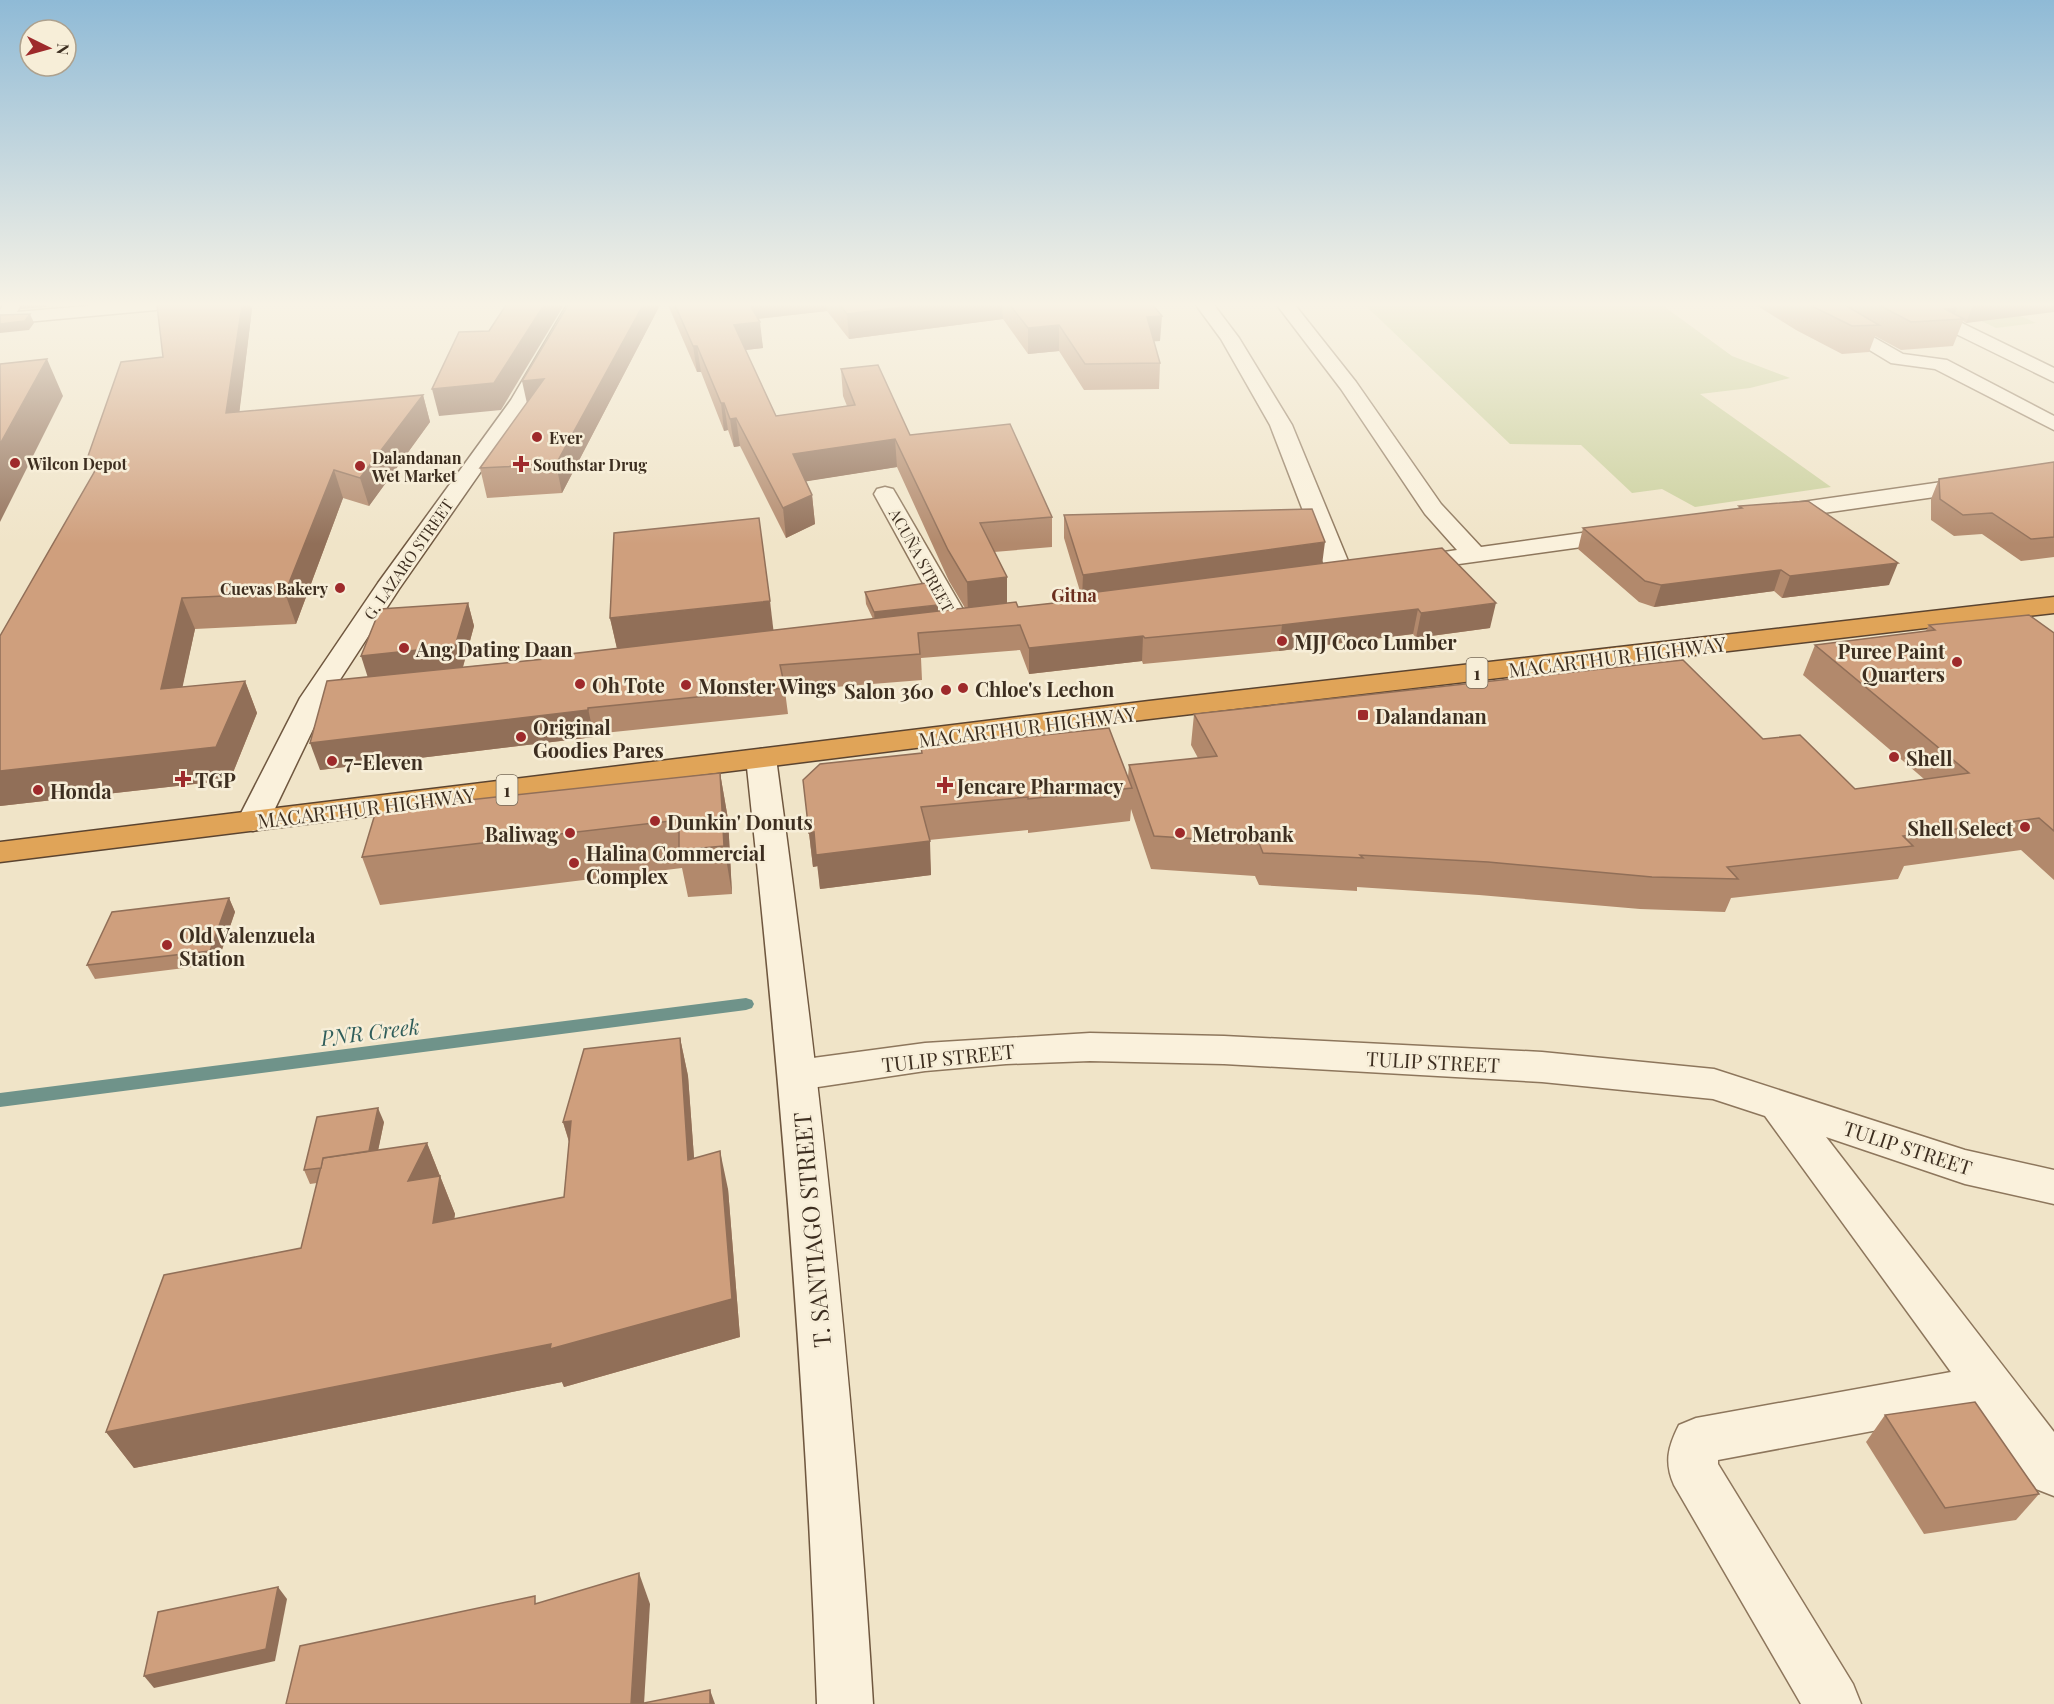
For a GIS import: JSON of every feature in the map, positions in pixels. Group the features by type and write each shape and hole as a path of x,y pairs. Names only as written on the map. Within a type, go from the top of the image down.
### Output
{"highway":[{"name":"MACARTHUR HIGHWAY","path":"0,852 760,758 2054,604"}],"street":[{"name":"G. LAZARO STREET","path":"253,821 314,698 387,588 530,385"},
{"path":"1257,385 1281,425 1351,572 1650,530"},
{"path":"1348,385 1433,509 1475,555"},
{"path":"1979,385 2054,424"},
{"path":"1755,516 2054,473"},
{"name":"ACUÑA STREET","path":"885,494 959,625"},
{"path":"314,698 351,693"},
{"name":"T. SANTIAGO STREET","path":"760,758 798,1075 839,1547 845,1704"},
{"name":"TULIP STREET","path":"798,1075 925,1057 1006,1050 1090,1047 1224,1050 1542,1066 1714,1084 1965,1167 2054,1187"},
{"path":"1777,1103 2054,1472"},
{"path":"1833,1704 1692,1468 1696,1441 1989,1387"}],"green space":[{"path":"1448,385 1764,385 1700,394 1831,487 1695,507 1662,489 1632,493 1581,445 1510,444"}],"building":[{"path":"0,385 33,385 0,444"},
{"path":"113,385 230,385 226,413 423,395 360,478 334,470 285,593 182,598 161,689 245,681 216,747 0,771 0,636 100,462 88,456"},
{"path":"434,385 478,385 432,389"},
{"path":"540,385 599,385 556,464 480,468"},
{"path":"713,385 761,385 776,416 855,405 847,385 887,385 910,435 1010,424 1052,517 980,523 1007,577 967,582 948,550 895,439 793,454 812,495 783,508 736,418 730,419 724,403 721,403"},
{"path":"2054,462 2054,537 2031,539 1992,513 1963,515 1940,499 1939,479"},
{"path":"1808,501 1898,563 1790,576 1781,570 1661,585 1645,581 1583,528 1742,508 1739,506"},
{"path":"1312,509 1325,542 1083,575 1064,515"},
{"path":"759,518 770,601 610,618 614,533"},
{"path":"1442,548 1496,603 1421,613 1418,609 1282,625 1029,648 1020,625 918,633 920,654 780,665 785,688 588,708 588,710 310,743 327,681 544,659 544,657 1016,602 1018,607 1091,599 1089,593"},
{"path":"926,583 938,605 874,612 865,592"},
{"path":"468,603 455,646 361,656 380,609"},
{"path":"2029,615 2054,633 2054,831 2039,818 1903,836 1913,846 1727,867 1738,879 1652,877 1488,862 1360,855 1363,858 1263,853 1259,843 1154,836 1129,765 1217,756 1194,714 1683,660 1763,739 1800,735 1855,789 1969,773 1815,645 1935,630 1929,625"},
{"path":"1109,728 1132,788 921,807 930,841 816,855 814,832 809,833 803,780 820,764 922,753 921,748"},
{"path":"720,773 724,846 679,850 679,820 362,857 375,814 403,812 404,807"},
{"name":"Old Valenzuela Station","path":"229,898 210,951 87,965 112,912"},
{"path":"680,1038 688,1160 720,1151 732,1299 550,1349 551,1344 106,1432 164,1275 301,1248 323,1158 427,1143 408,1181 440,1176 433,1223 564,1197 571,1121 563,1122 584,1049"},
{"path":"378,1108 369,1151 323,1158 321,1168 304,1170 317,1117"},
{"path":"1975,1402 2039,1494 1945,1508 1885,1415"},
{"path":"639,1573 631,1704 286,1704 300,1646 535,1596 535,1604"},
{"path":"278,1587 266,1649 144,1676 158,1612"},
{"path":"710,1690 710,1704 639,1704"}],"waterway":[{"name":"PNR Creek","path":"0,1100 746,1004"}],"place":[{"name":"Ever","path":"537,437"},
{"name":"Wilcon Depot","path":"15,463"},
{"name":"Southstar Drug","path":"521,464"},
{"name":"Dalandanan Wet Market","path":"360,466"},
{"name":"Cuevas Bakery","path":"340,588"},
{"name":"MJJ Coco Lumber","path":"1282,641"},
{"name":"Ang Dating Daan","path":"404,648"},
{"name":"Puree Paint Quarters","path":"1957,662"},
{"name":"Oh Tote","path":"580,684"},
{"name":"Monster Wings","path":"686,685"},
{"name":"Chloe's Lechon","path":"963,688"},
{"name":"Salon 360","path":"946,690"},
{"name":"Dalandanan","path":"1363,715"},
{"name":"Original Goodies Pares","path":"521,737"},
{"name":"Shell","path":"1894,757"},
{"name":"7-Eleven","path":"332,761"},
{"name":"TGP","path":"183,779"},
{"name":"Jencare Pharmacy","path":"945,785"},
{"name":"Honda","path":"38,790"},
{"name":"Dunkin' Donuts","path":"655,821"},
{"name":"Shell Select","path":"2025,827"},
{"name":"Baliwag","path":"570,833"},
{"name":"Metrobank","path":"1180,833"},
{"name":"Halina Commercial Complex","path":"574,863"},
{"name":"Old Valenzuela Station","path":"167,945"}],"district":[{"name":"Gitna","path":"1074,595"}]}
